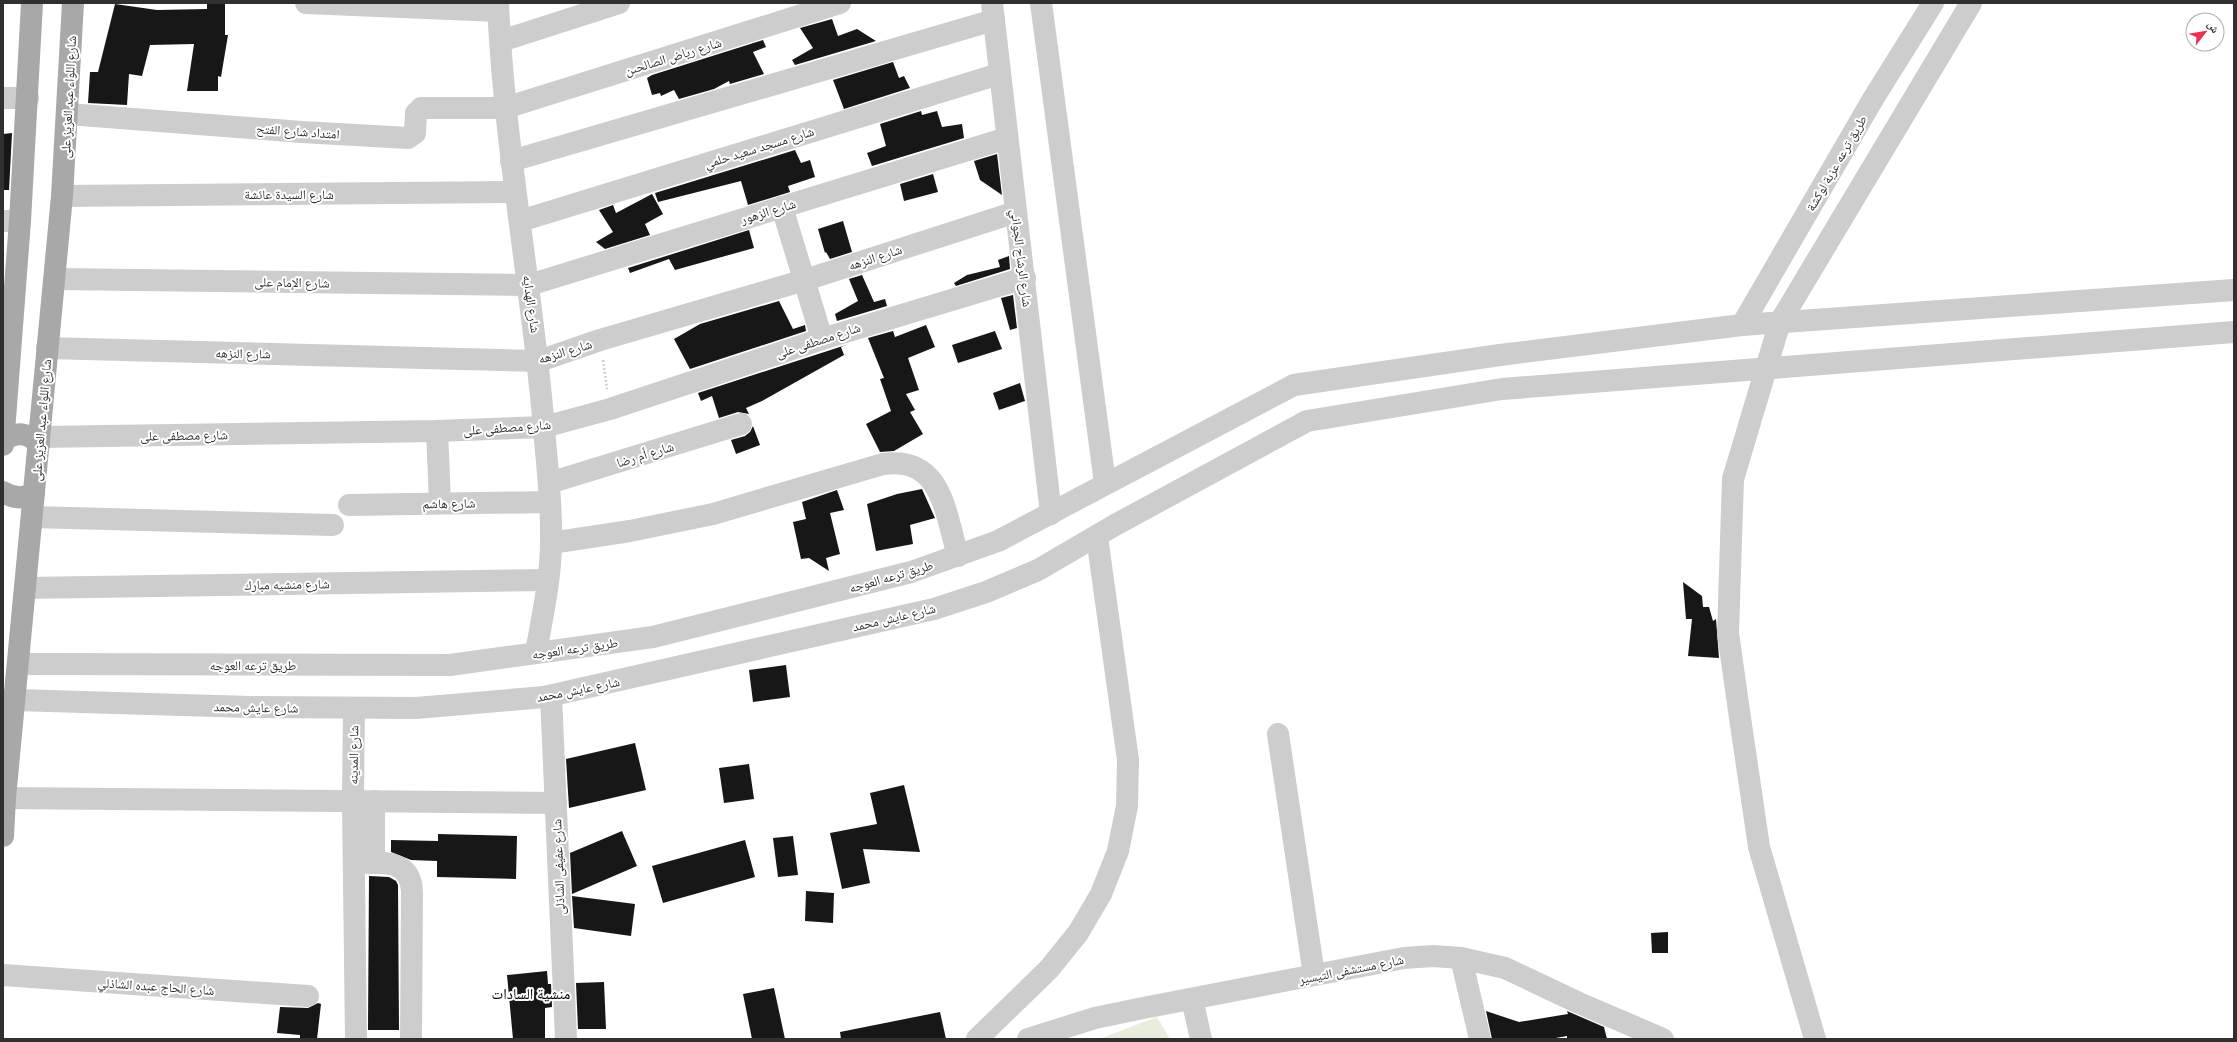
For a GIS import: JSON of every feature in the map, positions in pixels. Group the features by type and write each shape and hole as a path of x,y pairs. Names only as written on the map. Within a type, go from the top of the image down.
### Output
{"main road":[{"path":"3,445 12,221 28,98 32,3"},
{"name":"شارع اللواء عبد العزيز على","path":"3,836 14,700 40,441 62,196 68,114 73,3"},
{"path":"3,441 9,437 22,434 40,441"},
{"path":"3,492 16,498 28,496 34,493"}],"street":[{"path":"306,3 498,7"},
{"path":"501,41 619,3"},
{"name":"شارع رياض الصالحىن","path":"505,108 840,3"},
{"path":"1041,3 1105,483"},
{"name":"طريق ترعه عزبة لوكشة","path":"1742,325 1873,99 1933,3"},
{"path":"1815,1039 1760,847 1728,633 1733,479 1780,322 1971,3"},
{"name":"شارع الهدايه","path":"498,7 505,108 515,192 539,361 549,492 551,543 548,580 536,653"},
{"path":"512,161 993,12"},
{"name":"شارع الرشاح الجواني","path":"993,12 999,74 1025,278 1051,514"},
{"name":"شارع مسجد سعيد حلمي","path":"520,221 999,74"},
{"path":"3,98 28,98"},
{"name":"امتداد شارع الفتح","path":"68,114 302,132 408,138 415,133 416,113 421,108 505,108"},
{"name":"شارع الزهور","path":"529,285 1007,138"},
{"name":"شارع السيدة عائشة","path":"62,196 515,192"},
{"path":"782,207 822,339"},
{"name":"شارع النزهه","path":"48,348 539,361 600,340 805,280 1016,212"},
{"name":"شارع مصطفى على","path":"40,441 544,427 610,409 822,339 1025,278"},
{"name":"شارع الإمام على","path":"55,279 529,285"},
{"name":"طريق ترعه العوجه","path":"18,664 450,666 653,637 896,576 958,556 998,540 1051,514 1105,483 1294,385 1500,355 1742,325 2234,290"},
{"name":"شارع عايش محمد","path":"14,700 250,707 416,708 551,696 934,609 986,592 1038,570 1097,537 1115,525 1307,421 1502,389 1767,367 2234,332"},
{"name":"شارع أم رضا","path":"549,492 741,424"},
{"path":"437,431 440,503"},
{"path":"551,543 630,531 713,514 882,464 897,462 912,464 925,472 934,483 958,556"},
{"name":"شارع هاشم","path":"349,505 440,503 549,492"},
{"path":"32,518 333,525"},
{"path":"977,1039 1049,969 1078,933 1101,894 1118,851 1127,806 1128,760 1097,537"},
{"name":"شارع منشيه مبارك","path":"26,588 548,580"},
{"name":"شارع عفيفى الشاذلى","path":"551,696 566,1039"},
{"name":"شارع المدينه","path":"354,708 363,801 364,863 356,1039"},
{"path":"1278,734 1314,975"},
{"path":"5,798 556,803"},
{"path":"364,863 389,863 401,868 410,879 412,885 411,1039"},
{"name":"شارع مستشفى التيسير","path":"1028,1039 1095,1018 1404,958 1433,956 1461,958 1505,968 1579,1003 1663,1039"},
{"path":"1461,958 1480,1039"},
{"name":"شارع الحاج عبده الشاذلي","path":"3,975 308,996"},
{"path":"1192,999 1201,1039"}],"path":[{"path":"600,340 610,409"}],"shaded area":[{"path":"1157,1017 1170,1039 1099,1039"}],"building":[{"path":"207,3 225,3 225,35 228,35 221,77 218,76 218,91 187,91 194,44 150,45 142,76 129,74 127,105 88,103 90,72 98,72 115,4 157,10 207,9"},
{"path":"832,19 838,36 857,29 876,41 795,65 792,60 813,48 800,28"},
{"path":"763,40 766,47 753,52 764,74 730,84 729,81 714,89 679,99 674,90 661,96 660,93 652,95 647,78 652,75"},
{"path":"893,62 899,78 904,76 910,88 844,109 833,80"},
{"path":"921,111 922,115 937,111 942,127 962,124 964,138 872,166 867,153 886,146 880,124"},
{"path":"12,133 9,190 3,190 3,134"},
{"path":"795,150 801,163 810,160 815,177 788,186 790,192 748,205 741,181 658,202 655,193"},
{"path":"997,154 1002,195 980,180 974,161"},
{"path":"933,174 938,192 904,201 900,184"},
{"path":"652,194 663,214 645,224 650,235 605,249 596,242 613,232 599,210 613,205 616,213"},
{"path":"843,221 852,252 830,259 826,252 825,253 818,229"},
{"path":"749,230 754,248 675,270 669,259 630,273 628,268"},
{"path":"1009,256 1010,269 956,286 954,283 967,275 1000,267 998,260"},
{"path":"862,275 874,302 885,299 887,306 837,321 835,314 858,301 849,279"},
{"path":"1013,295 1017,328 1010,330 1001,298"},
{"path":"779,301 793,329 805,325 806,331 690,369 674,339 700,324"},
{"path":"926,325 935,347 908,358 919,390 906,394 915,410 910,412 923,434 894,451 880,452 866,424 891,411 880,379 884,378 868,338 893,331 895,337"},
{"path":"995,331 1002,349 958,363 952,345"},
{"path":"849,344 841,347 844,355 762,401 746,408 749,414 738,412 719,418 712,396 701,401 698,393"},
{"path":"1020,383 1025,401 999,410 993,393"},
{"path":"753,426 760,445 736,454 731,440 745,436 750,432"},
{"path":"922,489 935,518 910,525 913,544 876,551 867,504 897,494"},
{"path":"837,490 844,510 830,513 840,554 826,558 829,571 809,558 801,559 793,522 806,519 802,502"},
{"path":"1683,582 1702,596 1703,607 1709,607 1713,621 1716,619 1719,658 1688,656 1692,619 1686,619"},
{"path":"786,665 790,697 753,702 749,670"},
{"path":"635,743 646,790 569,808 566,759"},
{"path":"749,764 754,799 724,803 719,768"},
{"path":"904,785 920,852 863,849 870,883 842,889 830,833 877,824 870,793"},
{"path":"622,831 637,866 572,894 570,853"},
{"path":"438,834 517,836 516,879 437,877 437,861 411,860 391,852 391,840 438,841"},
{"path":"793,836 798,875 778,877 773,838"},
{"path":"745,840 755,877 663,903 652,866"},
{"path":"369,876 389,877 396,881 398,885 399,1030 368,1030"},
{"path":"806,891 834,893 833,923 805,921"},
{"path":"572,896 635,904 631,936 574,928"},
{"path":"1668,932 1668,953 1652,953 1651,933"},
{"path":"547,971 548,984 551,984 552,1007 545,1008 545,1039 513,1039 507,975"},
{"path":"604,982 606,1029 578,1029 576,983"},
{"path":"774,988 785,1039 752,1039 743,994"},
{"path":"318,1003 321,1004 317,1039 300,1039 300,1035 277,1033 280,1007 308,1008"},
{"path":"1486,1011 1519,1022 1568,1014 1567,1011 1604,1027 1607,1039 1567,1039 1567,1036 1550,1039 1492,1039"},
{"path":"940,1012 946,1039 841,1039 840,1032"}],"district":[{"name":"منشية السادات","path":"531,994"}]}
